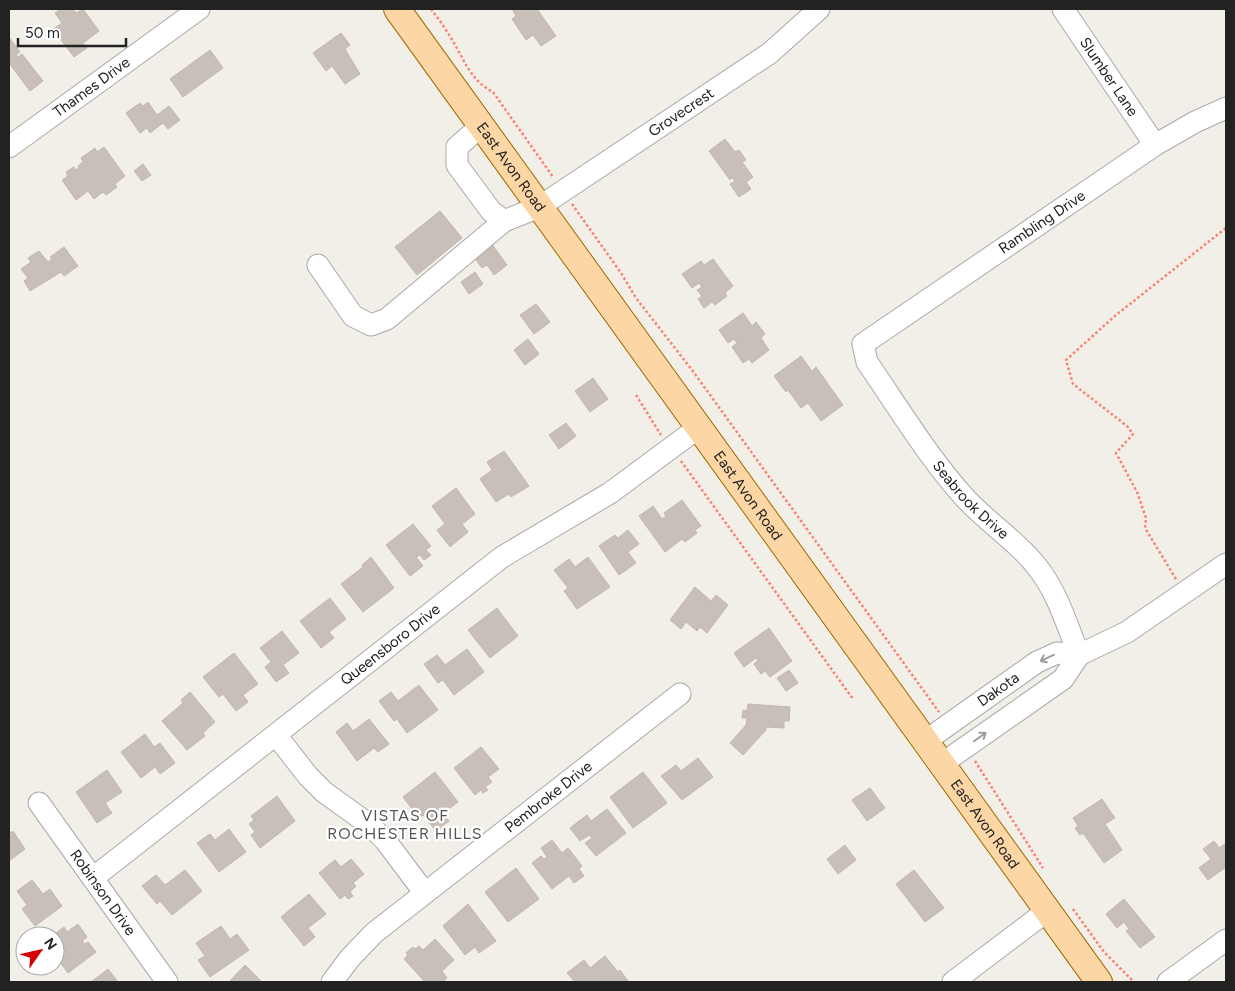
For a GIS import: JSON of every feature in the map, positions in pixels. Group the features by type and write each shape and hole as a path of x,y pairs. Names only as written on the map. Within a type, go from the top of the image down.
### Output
{"main road":[{"name":"East Avon Road","path":"397,9 940,765 1058,908 1099,982"}],"street":[{"name":"Thames Drive","path":"9,147 199,9"},
{"name":"Grovecrest","path":"318,265 353,316 372,325 387,319 504,221 539,207 770,53 819,9"},
{"name":"Slumber Lane","path":"1063,9 1155,146"},
{"name":"Rambling Drive","path":"863,344 1155,146 1203,118 1226,108"},
{"path":"481,126 457,147 457,165 491,211 504,221"},
{"name":"Seabrook Drive","path":"863,344 867,362 947,476 966,498 1021,549 1042,573 1056,598 1079,655"},
{"name":"Queensboro Drive","path":"93,878 502,557 610,493 698,428"},
{"name":"Dakota","path":"940,765 1063,679 1079,655 1127,632 1226,564"},
{"name":"Dakota","path":"924,742 1037,662 1057,653 1079,655"},
{"name":"Pembroke Drive","path":"332,982 350,958 374,933 424,892 680,694"},
{"path":"276,735 308,776 324,792 367,823 385,840 424,892"},
{"name":"Robinson Drive","path":"40,803 167,982"},
{"path":"953,982 1058,908"},
{"path":"1168,982 1226,940"}],"path":[{"path":"431,9 451,37 467,69 480,86 493,92 621,273 636,298 692,370 948,725"},
{"path":"1184,593 1145,528 1146,518 1137,492 1116,453 1133,434 1127,426 1074,384 1066,360 1116,315 1226,228"},
{"path":"636,395 671,448 854,699"},
{"path":"965,748 994,787 1045,871"},
{"path":"1058,908 1134,982"}],"building":[{"path":"61,9 73,9 76,13 83,9 99,31 83,43 87,48 74,57 53,29 62,23 55,13"},
{"path":"512,9 537,9 556,36 541,46 533,35 526,40 512,19 516,16"},
{"path":"341,33 350,45 345,49 360,74 345,84 332,66 326,71 313,53"},
{"path":"9,37 20,52 16,54 18,57 22,54 43,81 30,91 9,63"},
{"path":"210,50 223,68 183,97 170,79"},
{"path":"148,102 157,115 169,106 180,120 168,129 163,123 150,133 147,128 140,133 126,113 140,103 143,106"},
{"path":"725,139 735,152 739,150 746,160 742,162 753,177 746,182 751,189 739,197 730,184 735,181 732,178 730,180 709,151"},
{"path":"104,147 125,176 115,184 117,187 106,195 103,192 94,199 88,191 76,200 62,180 68,176 66,172 74,167 76,170 79,168 78,166 83,162 81,158 95,148 97,152"},
{"path":"143,164 151,175 142,181 134,171"},
{"path":"440,211 462,238 417,275 395,247"},
{"path":"489,240 507,265 494,275 487,265 482,268 471,253"},
{"path":"64,247 78,266 64,276 61,272 30,291 24,281 28,278 21,269 31,262 28,258 39,251 48,262 52,259 50,257"},
{"path":"713,259 733,286 725,293 727,296 715,305 712,302 704,308 698,299 702,296 697,290 702,287 699,283 692,288 682,274 701,261 704,265"},
{"path":"475,272 483,284 469,294 461,282"},
{"path":"536,304 550,322 534,334 520,315"},
{"path":"743,313 752,326 756,322 765,334 761,338 769,350 752,363 749,359 743,363 732,347 737,343 734,339 728,343 719,330"},
{"path":"528,339 539,354 525,365 514,350"},
{"path":"801,356 812,371 816,367 843,405 821,421 808,403 801,408 788,390 786,392 774,376"},
{"path":"593,378 608,399 590,412 575,391"},
{"path":"566,423 576,436 559,449 549,435"},
{"path":"504,451 529,486 511,497 509,494 496,502 480,479 492,470 487,462"},
{"path":"456,488 475,514 462,524 468,532 450,547 437,530 445,524 432,506"},
{"path":"682,500 701,526 695,530 697,533 685,542 682,539 665,552 639,516 653,506 662,519 666,516 664,513"},
{"path":"413,524 431,546 426,550 431,555 424,560 420,555 416,557 423,566 410,576 386,545"},
{"path":"628,530 639,544 628,552 636,563 619,575 599,546 615,535 618,538"},
{"path":"371,557 394,588 363,612 341,584 363,567 362,565"},
{"path":"588,557 610,587 577,609 564,591 568,588 554,570 569,559 575,567"},
{"path":"695,587 711,601 716,595 728,605 707,633 700,627 697,631 686,622 681,629 670,620"},
{"path":"330,598 346,619 329,632 334,638 321,648 300,621"},
{"path":"497,608 518,636 490,658 468,630"},
{"path":"769,628 792,661 770,677 765,671 761,674 754,664 758,660 756,658 744,667 734,653"},
{"path":"282,631 299,653 283,665 289,673 276,682 265,667 271,662 260,648"},
{"path":"467,649 484,672 454,695 443,680 438,683 424,664 437,655 445,665"},
{"path":"234,653 258,684 243,695 248,702 236,711 223,694 219,697 203,677"},
{"path":"789,670 798,683 786,691 777,678"},
{"path":"419,685 438,710 407,733 397,719 394,721 379,701 391,692 398,701"},
{"path":"190,692 215,722 203,733 205,736 187,750 162,721 183,703 181,700"},
{"path":"748,704 790,707 789,721 784,721 784,728 766,727 766,730 743,755 730,743 746,725 747,718 742,718 743,710 747,711"},
{"path":"369,719 389,744 378,752 374,748 357,761 336,732 347,723 353,731"},
{"path":"145,734 154,747 160,743 175,763 160,774 155,767 141,778 121,752"},
{"path":"481,747 499,769 488,777 492,782 485,787 488,790 483,793 481,790 475,795 454,768"},
{"path":"698,758 713,777 682,800 661,776 676,765 681,771"},
{"path":"107,770 122,792 105,803 112,813 97,823 76,792"},
{"path":"435,772 458,802 443,813 449,821 436,831 423,815 419,818 403,797"},
{"path":"643,772 667,803 633,828 610,797"},
{"path":"870,788 885,808 867,821 852,800"},
{"path":"277,796 295,821 260,848 251,835 255,832 249,824 254,820 251,816"},
{"path":"1102,799 1115,818 1105,824 1122,850 1104,863 1083,833 1080,835 1075,828 1078,826 1073,818"},
{"path":"607,809 626,833 596,856 585,843 592,838 589,835 580,841 570,828 587,815 591,821"},
{"path":"229,829 246,852 219,872 197,843 210,834 215,840"},
{"path":"9,830 11,833 13,831 25,849 9,861"},
{"path":"552,840 562,853 568,848 582,866 579,869 584,876 574,883 569,876 552,889 532,863 541,856 544,859 547,857 541,848"},
{"path":"1214,841 1219,848 1225,844 1226,846 1226,867 1208,880 1199,868 1211,859 1203,849"},
{"path":"845,845 856,860 838,874 827,859"},
{"path":"351,859 364,874 353,883 356,886 350,892 353,896 348,899 345,895 340,899 319,873 335,860 341,867"},
{"path":"516,868 539,899 508,922 485,892"},
{"path":"185,870 202,891 172,915 160,901 157,904 142,886 156,875 165,885"},
{"path":"914,870 944,908 925,922 896,884"},
{"path":"32,880 43,894 50,889 62,906 35,926 22,909 27,905 17,891"},
{"path":"309,894 326,914 308,928 315,937 304,946 281,917"},
{"path":"1124,899 1155,937 1140,948 1126,931 1129,929 1124,922 1117,928 1106,914"},
{"path":"468,904 496,941 479,953 475,947 465,955 443,926"},
{"path":"78,924 87,937 82,941 85,944 88,942 96,952 68,973 65,969 65,929 67,932"},
{"path":"221,926 230,939 237,934 249,950 210,977 198,960 205,956 196,943"},
{"path":"435,939 454,960 442,971 447,978 442,982 425,982 404,959 408,955 406,953 413,947 415,949 419,946 423,950"},
{"path":"605,956 618,972 620,970 628,981 575,982 567,973 584,960 590,968"},
{"path":"245,965 262,982 229,982"},
{"path":"108,969 118,982 91,982"}],"district":[{"name":"VISTAS OF ROCHESTER HILLS","path":"405,824"}]}
